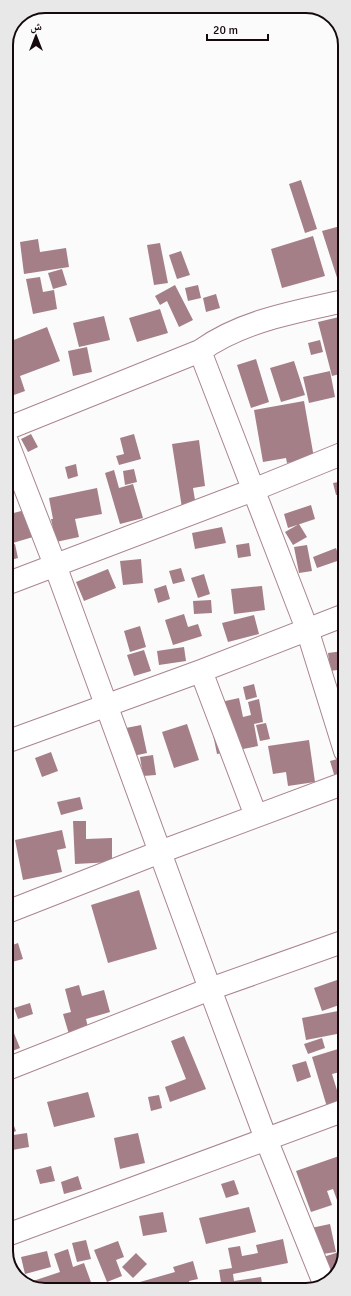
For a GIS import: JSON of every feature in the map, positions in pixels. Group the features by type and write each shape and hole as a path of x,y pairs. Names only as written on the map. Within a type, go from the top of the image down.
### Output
{"street":[{"path":"13,427 200,351 210,344 253,324 338,303"},
{"path":"200,351 306,629 338,729"},
{"path":"13,581 253,490 338,455"},
{"path":"13,457 55,565 266,1139 322,1279"},
{"path":"13,739 201,671 338,618"},
{"path":"201,671 256,816"},
{"path":"13,910 160,852 338,786"},
{"path":"13,1067 210,989 338,943"},
{"path":"13,1233 338,1113"}],"building":[{"path":"301,180 317,229 305,233 289,184"},
{"path":"338,227 338,281 322,231"},
{"path":"313,236 325,276 282,288 271,249"},
{"path":"38,239 40,252 66,248 69,267 24,274 20,242"},
{"path":"160,243 168,283 154,285 147,245"},
{"path":"181,251 190,275 177,279 169,255"},
{"path":"62,269 67,285 53,289 48,273"},
{"path":"40,277 43,292 54,290 57,309 33,314 26,279"},
{"path":"175,285 193,320 179,327 167,301 160,305 155,296"},
{"path":"198,285 201,298 188,301 185,288"},
{"path":"216,294 220,308 206,312 203,298"},
{"path":"160,309 168,333 137,342 129,318"},
{"path":"104,316 110,340 79,347 73,323"},
{"path":"338,317 338,374 332,376 318,322"},
{"path":"47,327 60,361 20,376 25,391 14,395 13,393 13,340"},
{"path":"320,340 323,352 311,355 308,343"},
{"path":"87,347 92,372 73,376 68,351"},
{"path":"256,359 269,402 251,408 237,365"},
{"path":"294,361 305,395 281,402 270,368"},
{"path":"330,371 335,397 309,403 303,377"},
{"path":"304,401 314,458 287,463 286,458 263,462 254,410"},
{"path":"31,434 38,447 28,452 21,439"},
{"path":"134,434 141,459 119,465 116,456 124,454 120,438"},
{"path":"199,440 205,486 193,488 196,506 182,508 172,444"},
{"path":"76,464 78,476 68,479 65,467"},
{"path":"134,469 137,482 125,485 123,471"},
{"path":"114,470 119,488 133,484 143,518 120,524 105,473"},
{"path":"338,482 338,495 336,495 333,483"},
{"path":"97,488 102,514 75,519 79,537 56,542 51,519 53,519 49,498"},
{"path":"311,505 315,519 288,528 284,514"},
{"path":"25,510 33,537 13,543 13,513"},
{"path":"299,524 307,537 293,545 285,532"},
{"path":"222,527 226,543 195,549 192,533"},
{"path":"249,543 251,556 238,558 236,545"},
{"path":"13,544 15,544 18,558 13,559"},
{"path":"307,545 312,571 299,573 294,547"},
{"path":"336,548 338,561 317,568 313,557"},
{"path":"141,559 143,583 123,585 120,561"},
{"path":"181,568 185,581 173,584 169,571"},
{"path":"108,569 116,588 84,601 76,582"},
{"path":"204,574 210,594 198,598 191,578"},
{"path":"166,585 170,599 158,603 154,589"},
{"path":"262,586 265,610 234,614 231,589"},
{"path":"211,600 212,613 194,614 193,601"},
{"path":"184,614 188,627 198,624 202,636 173,645 165,620"},
{"path":"254,615 259,634 228,642 222,623"},
{"path":"140,626 146,647 130,652 124,631"},
{"path":"184,647 186,661 159,665 157,651"},
{"path":"144,650 151,671 134,676 127,655"},
{"path":"338,652 338,670 330,671 328,653"},
{"path":"254,684 257,697 246,700 243,687"},
{"path":"239,698 243,717 251,715 248,702 259,699 263,722 254,724 258,746 217,754 207,705"},
{"path":"266,723 270,739 260,741 256,725"},
{"path":"187,724 199,760 174,768 162,732"},
{"path":"141,725 147,753 133,756 126,728"},
{"path":"309,740 315,782 288,786 286,772 273,774 268,746"},
{"path":"51,752 58,771 42,777 35,758"},
{"path":"153,755 156,775 143,776 140,757"},
{"path":"338,759 338,781 336,781 330,761"},
{"path":"80,797 83,809 61,815 57,802"},
{"path":"73,821 86,821 86,839 112,838 112,862 75,864"},
{"path":"62,830 66,848 57,850 62,872 23,880 15,840"},
{"path":"139,890 157,949 108,963 91,905"},
{"path":"18,943 23,959 13,962 13,945"},
{"path":"337,980 338,1005 322,1011 314,988"},
{"path":"79,985 82,996 104,990 110,1012 86,1019 90,1036 71,1041 63,1014 71,1012 65,989"},
{"path":"30,1003 33,1014 18,1019 14,1008"},
{"path":"338,1011 338,1034 306,1040 302,1018"},
{"path":"13,1031 20,1048 13,1051"},
{"path":"184,1036 206,1089 170,1102 165,1087 186,1079 171,1041"},
{"path":"322,1038 325,1048 308,1054 304,1044"},
{"path":"338,1049 338,1072 332,1074 338,1093 338,1104 327,1107 312,1057"},
{"path":"306,1061 311,1077 297,1082 292,1065"},
{"path":"88,1092 95,1117 54,1127 47,1102"},
{"path":"159,1095 162,1108 151,1111 148,1097"},
{"path":"13,1124 16,1131 13,1132"},
{"path":"27,1133 29,1147 13,1150 13,1135"},
{"path":"138,1133 145,1163 120,1169 114,1138"},
{"path":"338,1156 338,1200 333,1189 327,1191 332,1205 311,1212 296,1171"},
{"path":"51,1166 55,1181 40,1184 36,1170"},
{"path":"78,1176 82,1189 64,1194 61,1182"},
{"path":"234,1180 239,1194 226,1198 221,1184"},
{"path":"249,1207 256,1232 206,1244 199,1218"},
{"path":"163,1212 167,1232 143,1236 139,1216"},
{"path":"330,1224 336,1252 316,1255 311,1228"},
{"path":"283,1239 288,1263 233,1274 234,1281 261,1277 262,1283 221,1283 219,1270 232,1268 228,1248 240,1246 242,1256 258,1253 256,1245"},
{"path":"86,1240 91,1259 77,1262 72,1243"},
{"path":"118,1241 124,1257 116,1260 122,1276 107,1282 94,1250"},
{"path":"68,1249 73,1267 84,1263 91,1283 43,1283 33,1281 60,1272 54,1254"},
{"path":"47,1251 51,1267 25,1274 21,1257"},
{"path":"338,1252 335,1265 328,1274 325,1275 320,1258"},
{"path":"136,1253 147,1264 133,1278 122,1267"},
{"path":"193,1261 198,1279 189,1281 190,1283 136,1283 175,1272 173,1267"}]}
